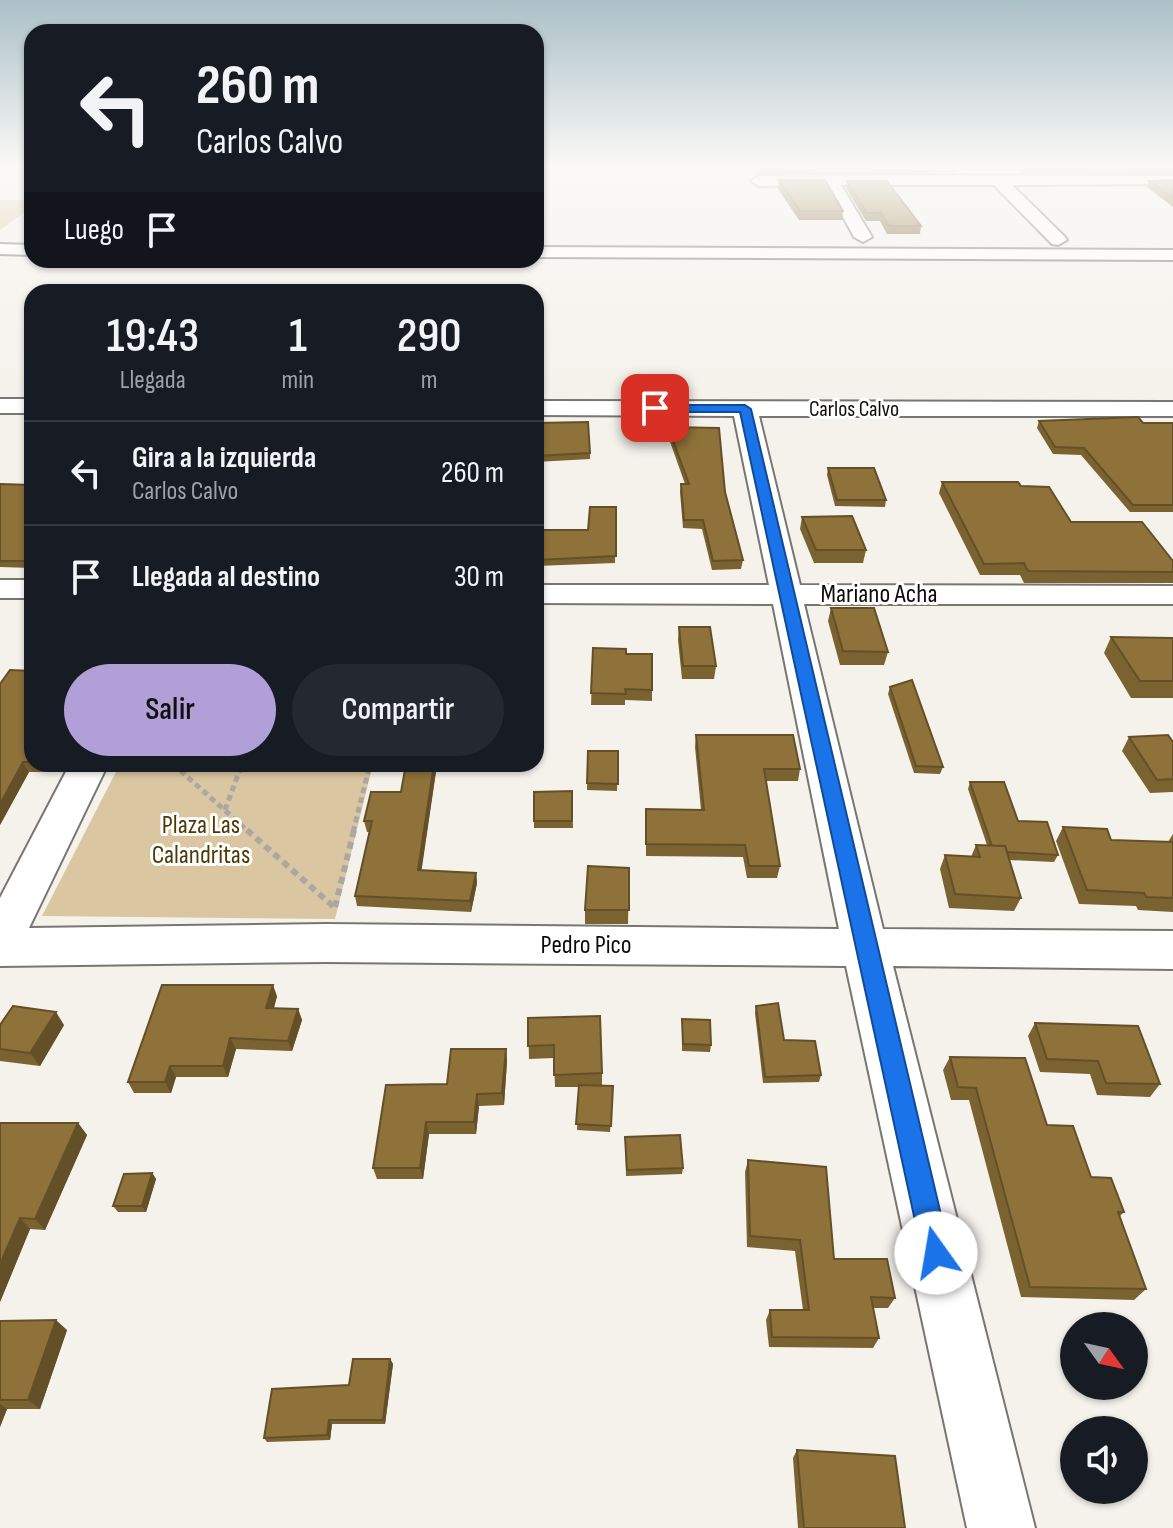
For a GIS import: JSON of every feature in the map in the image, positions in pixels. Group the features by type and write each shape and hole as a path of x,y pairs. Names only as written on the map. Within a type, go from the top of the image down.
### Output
{"street":[{"path":"0,249 24,250"},
{"path":"544,252 1173,255"},
{"path":"0,406 24,406"},
{"name":"Carlos Calvo","path":"544,408 1173,409"},
{"path":"745,409 865,947 1001,1528"},
{"path":"0,589 24,589"},
{"name":"Mariano Acha","path":"544,594 1173,595"},
{"path":"0,944 85,772"},
{"name":"Pedro Pico","path":"0,944 330,925 865,947 1173,950"}],"path":[{"path":"182,772 225,810 330,925"},
{"path":"225,810 239,772"},
{"path":"330,925 368,772"}],"green space":[{"name":"Plaza Las Calandritas","path":"116,772 371,772 335,919 42,916"}],"building":[{"path":"1138,417 1143,423 1173,423 1173,505 1133,505 1084,448 1055,447 1039,421"},
{"path":"588,422 590,453 544,456 544,423"},
{"path":"668,427 719,428 725,492 743,560 713,561 703,520 684,520 681,484 689,484"},
{"path":"828,468 874,468 886,500 837,500"},
{"path":"942,482 1018,482 1021,486 1049,487 1071,522 1142,522 1173,561 1173,572 1028,571 1024,563 984,564"},
{"path":"0,484 24,485 24,561 0,561"},
{"path":"590,507 616,507 616,556 544,560 544,530 588,530"},
{"path":"852,516 866,550 816,550 802,517"},
{"path":"831,608 874,608 888,652 843,651"},
{"path":"679,627 710,627 716,666 683,666"},
{"path":"1111,637 1173,638 1173,681 1140,681"},
{"path":"593,648 626,649 626,654 652,654 652,690 625,689 626,694 591,693"},
{"path":"10,670 24,671 24,762 0,804 0,684"},
{"path":"912,680 943,767 916,766 890,687"},
{"path":"696,735 793,735 800,769 764,769 780,866 749,866 745,845 646,844 646,809 704,810"},
{"path":"1168,735 1173,742 1173,779 1157,780 1129,737"},
{"path":"588,751 618,751 618,784 587,783"},
{"path":"405,772 433,772 418,870 476,873 470,901 355,896 372,821 364,821 371,792 401,792"},
{"path":"970,782 1004,782 1018,821 1047,822 1058,855 1007,852 1005,846 992,846"},
{"path":"572,791 572,821 534,821 534,792"},
{"path":"1063,827 1107,829 1111,840 1173,842 1173,898 1087,890"},
{"path":"976,845 1005,846 1021,898 955,894 945,855 980,857"},
{"path":"588,866 629,868 629,910 585,910"},
{"path":"162,985 273,985 266,1008 298,1009 288,1041 230,1038 223,1066 170,1066 165,1082 128,1082"},
{"path":"778,1003 784,1040 815,1041 821,1075 765,1077 756,1006"},
{"path":"13,1006 56,1012 30,1053 0,1049 0,1025"},
{"path":"600,1016 602,1073 554,1075 554,1045 528,1046 528,1018"},
{"path":"682,1019 710,1020 711,1045 683,1044"},
{"path":"1035,1023 1138,1026 1160,1084 1106,1083 1098,1061 1047,1059"},
{"path":"451,1049 506,1049 502,1093 477,1094 474,1122 426,1122 420,1168 373,1168 386,1085 447,1084"},
{"path":"950,1057 1025,1058 1047,1125 1073,1126 1091,1177 1111,1178 1124,1212 1118,1212 1146,1289 1030,1287 976,1088 958,1087"},
{"path":"579,1085 613,1086 611,1126 576,1124"},
{"path":"0,1123 78,1123 35,1219 20,1218 0,1264"},
{"path":"680,1135 683,1168 627,1170 625,1137"},
{"path":"748,1160 826,1167 834,1259 887,1259 895,1298 871,1297 879,1338 772,1337 770,1310 809,1310 800,1240 750,1236"},
{"path":"152,1173 142,1206 113,1206 124,1174"},
{"path":"56,1320 28,1400 0,1400 0,1321"},
{"path":"353,1359 390,1359 383,1420 329,1420 327,1435 264,1438 272,1389 349,1385"},
{"path":"797,1450 895,1456 905,1528 804,1528"}],"route":[{"path":"655,408 745,409 936,1253"}]}
